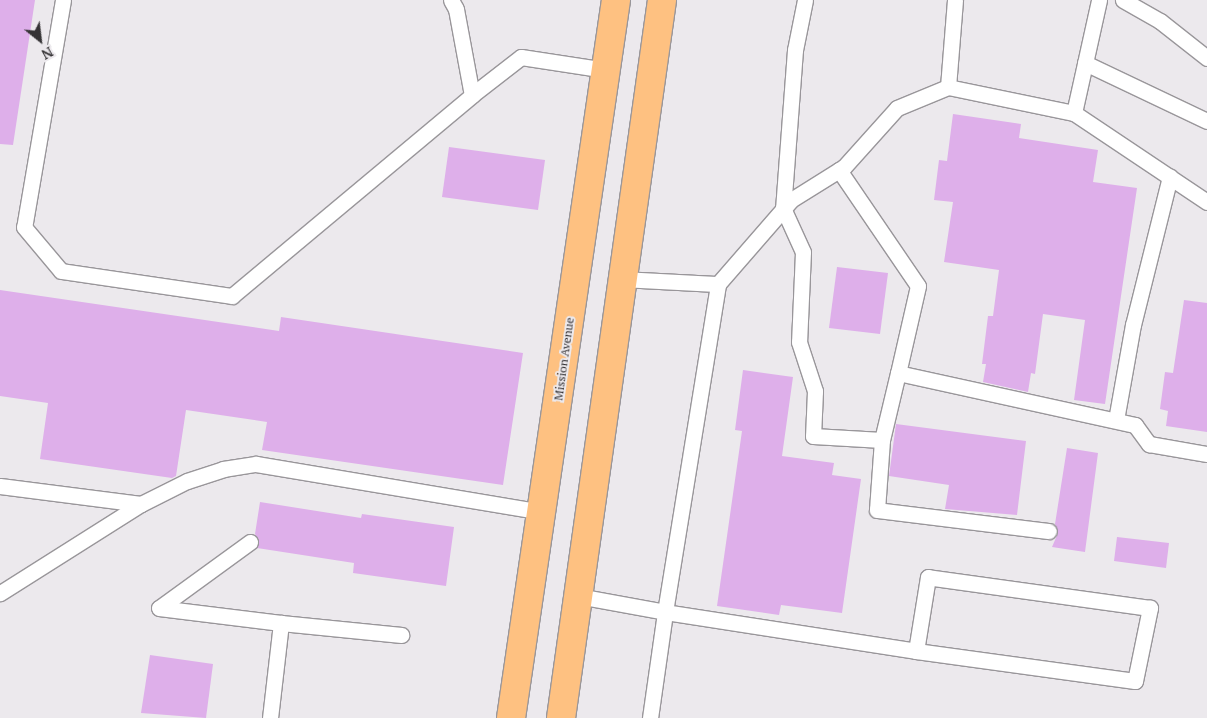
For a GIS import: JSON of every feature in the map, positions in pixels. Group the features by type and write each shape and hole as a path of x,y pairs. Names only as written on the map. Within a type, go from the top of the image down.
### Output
{"main road":[{"name":"Mission Avenue","path":"512,718 616,0"},
{"path":"561,718 662,0"}],"lane":[{"path":"63,0 24,227 62,271 232,296 472,95 521,58 606,70"},
{"path":"451,0 456,9 472,95"},
{"path":"806,0 795,50 783,208 802,252 799,342 815,391 812,436 882,440"},
{"path":"948,87 956,0"},
{"path":"1074,113 1099,0"},
{"path":"1123,0 1160,21 1207,58"},
{"path":"1085,63 1207,121"},
{"path":"650,718 665,612 718,284 791,200 839,170 897,108 948,87 1074,113 1207,202"},
{"path":"839,170 918,286 882,440 877,510 1049,531"},
{"path":"1116,420 1133,325 1170,177"},
{"path":"624,279 718,284"},
{"path":"898,373 1116,420 1135,425 1149,444 1207,454"},
{"path":"0,593 142,504 196,478 223,469 256,464 542,512"},
{"path":"0,486 142,504"},
{"path":"250,542 159,608 401,635"},
{"path":"578,596 665,612 916,651 1135,681 1150,608 928,577 916,651"},
{"path":"270,718 281,623"}],"building":[{"path":"0,0 35,0 13,145 0,144"},
{"path":"953,114 1021,124 1019,138 1098,150 1093,182 1137,188 1105,404 1074,400 1085,320 1043,314 1035,374 1031,373 1028,392 983,382 986,364 982,364 988,316 993,316 999,270 944,262 953,202 934,200 939,160 947,161"},
{"path":"449,147 545,160 538,210 442,197"},
{"path":"837,267 888,273 880,334 829,328"},
{"path":"0,290 279,331 281,317 523,353 503,485 262,450 267,422 186,410 176,476 172,478 40,459 48,403 0,396"},
{"path":"1184,300 1207,303 1207,432 1166,426 1168,411 1160,409 1165,372 1173,373"},
{"path":"743,370 793,377 782,456 834,463 832,475 861,479 842,613 781,605 779,615 717,606 742,431 735,430"},
{"path":"896,424 1026,441 1017,515 945,509 949,485 889,476"},
{"path":"1067,448 1098,453 1085,552 1052,547 1058,533 1055,524"},
{"path":"260,502 361,518 362,514 454,527 446,586 353,573 354,563 257,548 259,541 255,534"},
{"path":"1117,537 1169,543 1166,568 1114,561"},
{"path":"150,655 213,664 206,718 141,713"}]}
